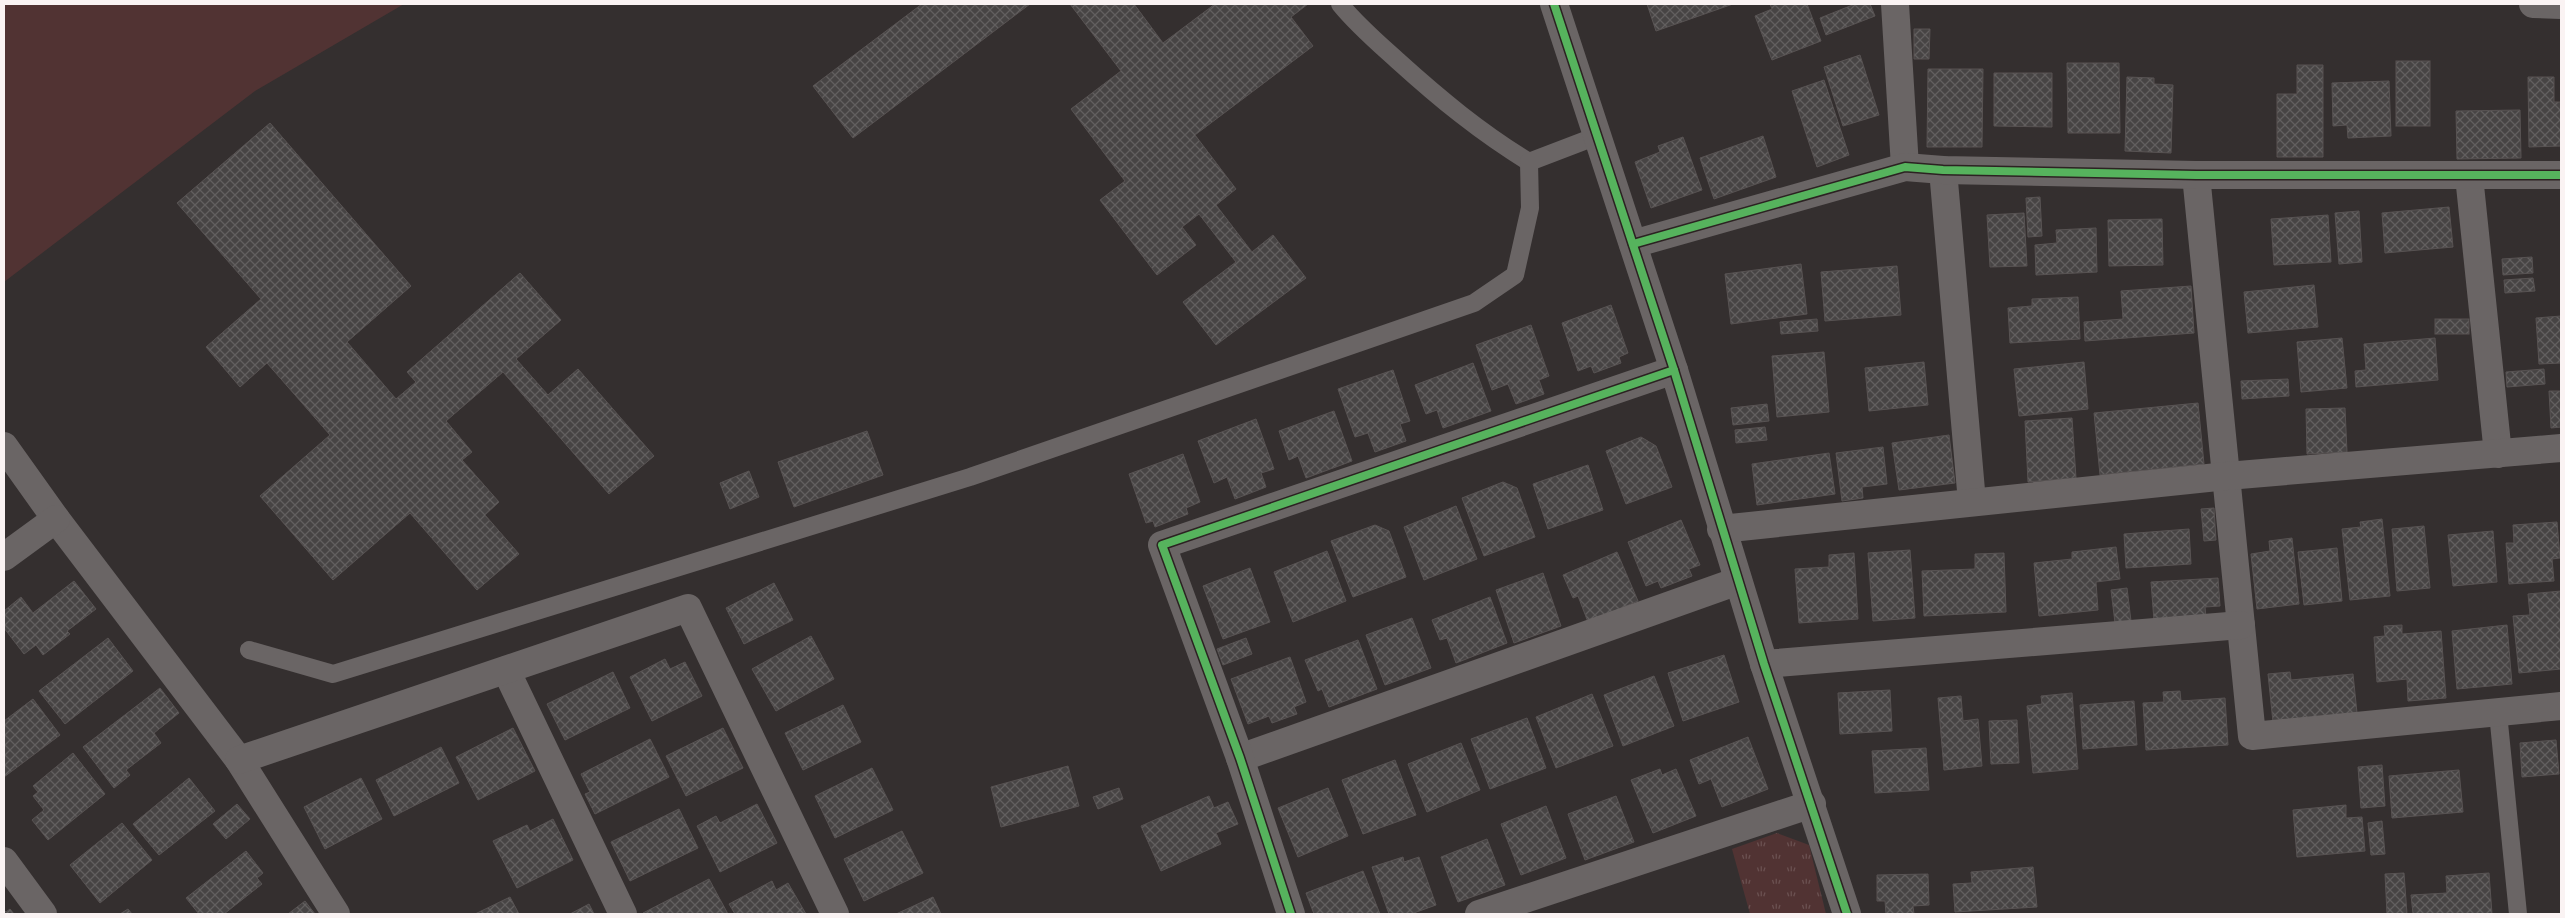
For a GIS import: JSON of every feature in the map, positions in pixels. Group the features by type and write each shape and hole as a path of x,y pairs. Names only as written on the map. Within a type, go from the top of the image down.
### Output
{"street":[{"path":"1554,4 1674,370 1721,529 1764,664 1847,914"},
{"path":"1895,4 1905,167"},
{"path":"2532,4 2561,5"},
{"path":"1633,244 1905,167 1943,170 2196,175 2561,175"},
{"path":"1943,170 1972,502"},
{"path":"2196,175 2228,476 2252,736 2561,706"},
{"path":"2469,176 2498,454"},
{"path":"1291,914 1240,758 1162,545 1674,370"},
{"path":"4,446 56,519 239,760 336,914"},
{"path":"1721,529 2228,476 2561,448"},
{"path":"4,557 56,519"},
{"path":"1240,758 1738,581"},
{"path":"239,760 688,608 835,914"},
{"path":"1764,664 2241,625"},
{"path":"506,670 623,914"},
{"path":"1479,914 1812,804"},
{"path":"4,861 43,914"}],"lane":[{"path":"1340,4 1355,22 1430,90 1487,136 1529,162"},
{"path":"1529,162 1598,136"},
{"path":"249,650 333,674 970,477 1474,303 1515,276 1530,208 1529,162"},
{"path":"2498,713 2518,914"}],"green space":[{"path":"4,4 404,4 255,91 4,282"},
{"path":"1777,833 1809,845 1826,914 1750,914 1732,849"}],"building":[{"path":"922,4 1030,4 853,138 813,86"},
{"path":"1070,4 1134,4 1163,43 1215,4 1308,4 1291,17 1313,46 1195,135 1236,189 1216,205 1252,252 1273,235 1306,278 1216,345 1183,302 1236,262 1199,214 1182,227 1196,245 1157,275 1100,200 1125,181 1071,109 1121,71"},
{"path":"1647,4 1733,4 1656,31"},
{"path":"1770,4 1807,4 1821,41 1772,60 1755,16 1772,9"},
{"path":"1855,4 1870,4 1875,16 1826,35 1820,18"},
{"path":"1914,29 1930,29 1929,59 1914,59"},
{"path":"1860,55 1879,115 1843,126 1824,67"},
{"path":"2396,61 2430,61 2430,126 2396,126"},
{"path":"2067,63 2119,63 2120,133 2068,133"},
{"path":"2297,65 2323,65 2323,157 2277,157 2277,94 2297,94"},
{"path":"1928,69 1983,69 1982,147 1927,147"},
{"path":"1994,73 2052,73 2052,127 1994,126"},
{"path":"2127,77 2154,78 2154,84 2173,85 2171,153 2125,151"},
{"path":"2528,77 2554,77 2554,102 2561,102 2561,146 2529,147"},
{"path":"1824,80 1849,155 1817,167 1792,91"},
{"path":"2389,81 2391,136 2348,138 2347,125 2333,126 2332,83"},
{"path":"2520,110 2521,158 2457,159 2456,111"},
{"path":"270,123 411,286 347,342 396,399 416,382 407,372 520,273 561,320 516,359 548,395 578,369 654,456 609,494 503,372 446,421 472,452 462,460 499,502 485,515 519,554 477,590 410,513 333,580 260,496 330,435 267,363 240,387 206,347 261,299 177,203"},
{"path":"1763,136 1776,177 1714,199 1700,158"},
{"path":"1683,137 1702,190 1651,208 1635,162 1660,152 1658,146"},
{"path":"2040,197 2042,236 2028,237 2026,198"},
{"path":"2449,207 2453,247 2385,253 2382,213"},
{"path":"2359,211 2362,262 2339,264 2335,213"},
{"path":"2024,213 2027,266 1990,267 1987,215"},
{"path":"2328,215 2331,262 2274,265 2271,219"},
{"path":"2162,219 2163,265 2109,266 2108,220"},
{"path":"2096,228 2097,272 2036,275 2035,245 2057,243 2056,230"},
{"path":"2532,257 2533,273 2503,275 2502,259"},
{"path":"1801,264 1807,314 1731,324 1725,274"},
{"path":"1897,266 1901,315 1825,321 1821,272"},
{"path":"2533,278 2535,291 2505,293 2504,280"},
{"path":"2314,285 2318,327 2248,333 2244,292"},
{"path":"2191,286 2194,333 2085,341 2084,322 2123,319 2121,291"},
{"path":"2078,297 2080,339 2010,343 2008,308 2032,306 2032,299"},
{"path":"1611,305 1628,353 1619,357 1621,363 1594,373 1591,366 1578,371 1562,323"},
{"path":"2561,316 2561,363 2539,364 2536,318"},
{"path":"1817,319 1818,331 1781,334 1780,322"},
{"path":"2435,319 2469,319 2469,334 2435,334"},
{"path":"1531,325 1549,376 1539,380 1544,394 1516,404 1508,384 1492,390 1476,345"},
{"path":"2342,338 2347,388 2301,392 2297,342"},
{"path":"2435,338 2438,380 2356,387 2355,371 2366,370 2364,344"},
{"path":"1824,352 1829,412 1777,417 1772,356"},
{"path":"1924,362 1928,405 1869,411 1865,368"},
{"path":"2084,362 2088,409 2019,416 2014,369"},
{"path":"1473,363 1491,411 1443,428 1437,410 1426,414 1415,385"},
{"path":"2544,369 2545,384 2507,387 2506,372"},
{"path":"1393,370 1410,421 1400,424 1406,441 1375,452 1368,433 1355,437 1338,389"},
{"path":"2288,379 2289,396 2242,399 2241,381"},
{"path":"2549,391 2561,391 2561,427 2551,428"},
{"path":"2198,403 2204,464 2100,475 2094,413"},
{"path":"1767,404 1769,421 1733,425 1731,408"},
{"path":"2345,408 2347,452 2307,454 2306,409"},
{"path":"1334,411 1352,461 1306,478 1298,456 1289,460 1279,431"},
{"path":"2072,418 2076,478 2028,482 2025,421"},
{"path":"1256,419 1274,469 1261,473 1266,487 1235,499 1227,477 1214,483 1198,441"},
{"path":"1765,427 1767,440 1736,443 1735,430"},
{"path":"867,431 883,475 794,507 778,462"},
{"path":"1949,435 1955,483 1899,490 1892,443"},
{"path":"1641,437 1656,446 1672,487 1626,504 1606,451"},
{"path":"1883,447 1887,484 1862,487 1863,498 1842,501 1836,453"},
{"path":"1829,453 1835,494 1757,505 1752,464"},
{"path":"1183,454 1200,502 1186,508 1188,514 1155,527 1153,521 1146,523 1129,474"},
{"path":"1588,465 1603,510 1548,529 1533,484"},
{"path":"749,471 759,497 730,509 720,483"},
{"path":"1503,482 1517,488 1535,537 1484,556 1462,498"},
{"path":"1456,506 1477,559 1424,580 1404,527"},
{"path":"2214,508 2216,540 2204,541 2201,509"},
{"path":"2382,519 2390,596 2350,600 2342,529 2361,527 2360,522"},
{"path":"1681,520 1700,565 1689,569 1692,576 1661,588 1658,581 1646,586 1628,542"},
{"path":"2557,522 2560,558 2552,559 2554,581 2509,584 2506,543 2514,543 2513,525"},
{"path":"1375,525 1389,531 1406,577 1353,597 1331,541"},
{"path":"2424,526 2430,588 2397,591 2392,529"},
{"path":"2189,529 2191,564 2126,568 2124,534"},
{"path":"2493,531 2497,582 2453,586 2448,535"},
{"path":"2292,538 2299,604 2257,609 2251,554 2270,551 2269,541"},
{"path":"2116,547 2120,579 2096,582 2098,610 2039,616 2034,563 2072,559 2072,552"},
{"path":"2337,548 2342,601 2304,605 2298,552"},
{"path":"1910,550 1915,618 1873,621 1868,553"},
{"path":"1327,551 1346,601 1293,622 1274,572"},
{"path":"1617,552 1638,601 1588,622 1578,596 1573,598 1563,575"},
{"path":"1854,553 1858,619 1799,623 1795,569 1829,567 1829,555"},
{"path":"2004,553 2006,612 1924,616 1922,571 1975,569 1975,554"},
{"path":"1250,568 1270,622 1223,639 1203,586"},
{"path":"1543,573 1561,626 1514,643 1496,590"},
{"path":"2218,578 2220,606 2205,607 2206,617 2154,621 2151,582"},
{"path":"74,581 96,609 67,631 70,634 43,655 36,645 24,654 4,628 4,611 21,597 33,613"},
{"path":"774,583 793,620 744,644 726,608"},
{"path":"2127,588 2131,621 2115,623 2111,590"},
{"path":"2561,591 2561,669 2519,673 2513,616 2530,615 2528,594"},
{"path":"1490,597 1507,643 1456,663 1447,638 1440,640 1432,620"},
{"path":"1412,618 1431,668 1385,685 1366,635"},
{"path":"2402,625 2402,634 2441,631 2446,698 2408,701 2407,679 2377,682 2374,637 2385,636 2384,626"},
{"path":"2507,625 2512,684 2457,689 2452,631"},
{"path":"811,636 834,679 776,711 752,669"},
{"path":"108,638 133,671 65,724 39,691"},
{"path":"1246,638 1252,654 1223,665 1217,649"},
{"path":"1358,640 1377,689 1329,707 1322,689 1318,691 1305,660"},
{"path":"1724,655 1739,702 1683,721 1668,673"},
{"path":"1290,657 1306,702 1294,707 1297,714 1272,723 1269,716 1248,724 1231,679"},
{"path":"665,659 670,669 685,662 702,696 652,721 630,677"},
{"path":"613,672 630,708 565,740 547,704"},
{"path":"2290,672 2291,680 2353,674 2357,713 2273,722 2268,674"},
{"path":"1654,676 1674,726 1623,746 1604,695"},
{"path":"160,688 179,713 154,733 161,743 126,770 130,775 114,788 83,747"},
{"path":"1890,690 1892,731 1840,734 1838,693"},
{"path":"2180,691 2181,701 2225,698 2228,745 2146,750 2143,703 2164,702 2163,692"},
{"path":"2072,693 2078,769 2033,773 2027,706 2042,704 2041,696"},
{"path":"1592,694 1613,746 1556,768 1536,717"},
{"path":"1961,696 1963,721 1978,719 1982,766 1944,770 1938,698"},
{"path":"33,699 60,735 4,777 4,721"},
{"path":"2134,701 2137,745 2083,749 2080,705"},
{"path":"843,705 861,742 803,770 785,733"},
{"path":"1527,718 1546,768 1490,789 1471,739"},
{"path":"2017,720 2019,763 1991,764 1989,721"},
{"path":"513,728 535,771 478,800 456,757"},
{"path":"723,728 743,768 686,796 666,756"},
{"path":"1748,737 1768,789 1722,807 1711,779 1699,784 1690,760"},
{"path":"650,739 669,777 595,814 585,794 590,792 581,774"},
{"path":"2556,740 2559,774 2522,777 2520,743"},
{"path":"1461,743 1480,790 1427,812 1408,764"},
{"path":"441,747 459,783 394,816 376,780"},
{"path":"1926,748 1929,790 1875,793 1872,751"},
{"path":"73,753 105,794 48,840 32,820 44,810 33,796 38,792 33,786"},
{"path":"1395,760 1416,815 1363,834 1342,780"},
{"path":"2382,765 2385,806 2361,808 2358,767"},
{"path":"1068,766 1079,806 1001,827 991,787"},
{"path":"872,768 893,810 835,838 815,796"},
{"path":"1660,769 1662,775 1676,769 1696,816 1653,833 1631,780"},
{"path":"2459,770 2463,812 2392,818 2389,776"},
{"path":"189,778 215,811 159,855 133,824"},
{"path":"361,778 382,819 325,849 304,807"},
{"path":"1119,788 1123,799 1098,809 1093,797"},
{"path":"1328,788 1348,836 1298,857 1278,808"},
{"path":"1209,796 1214,808 1228,802 1238,824 1216,833 1221,844 1161,871 1141,826"},
{"path":"1616,796 1634,842 1585,860 1568,814"},
{"path":"237,804 250,819 226,839 213,824"},
{"path":"757,804 777,843 720,872 697,826 716,816 720,823"},
{"path":"2346,805 2346,818 2362,817 2365,851 2297,857 2293,810"},
{"path":"1546,806 1566,858 1521,875 1501,824"},
{"path":"679,809 698,848 630,881 611,842"},
{"path":"553,819 573,860 517,888 493,841 527,825 530,831"},
{"path":"2382,821 2385,854 2371,855 2368,823"},
{"path":"122,823 152,860 100,903 70,865"},
{"path":"902,831 923,873 864,901 844,859"},
{"path":"1487,839 1505,885 1458,902 1441,857"},
{"path":"246,851 263,873 257,878 262,884 224,914 199,914 186,898"},
{"path":"1403,857 1404,862 1419,857 1436,905 1411,914 1389,914 1372,867"},
{"path":"2033,867 2037,907 1955,912 1953,884 1972,883 1971,872"},
{"path":"1363,871 1380,914 1314,914 1306,893"},
{"path":"2404,873 2407,914 2387,914 2385,874"},
{"path":"2489,873 2492,914 2413,914 2411,895 2447,893 2446,876"},
{"path":"1928,874 1929,905 1913,906 1914,914 1886,914 1885,901 1877,901 1877,875"},
{"path":"709,879 728,914 643,914 643,913"},
{"path":"772,881 776,890 788,883 806,914 735,914 729,904"},
{"path":"510,897 519,914 475,914"},
{"path":"933,897 941,914 896,914"},
{"path":"305,901 315,914 288,914"},
{"path":"589,904 594,914 570,914"},
{"path":"10,909 14,914 4,914 4,910 6,912"},
{"path":"128,909 132,914 120,914"}],"cycle path":[{"path":"1554,4 1674,370 1764,664 1847,914"},
{"path":"1633,244 1905,167 1943,170 2196,175 2561,175"},
{"path":"1291,914 1240,758 1162,545 1674,370"}]}
